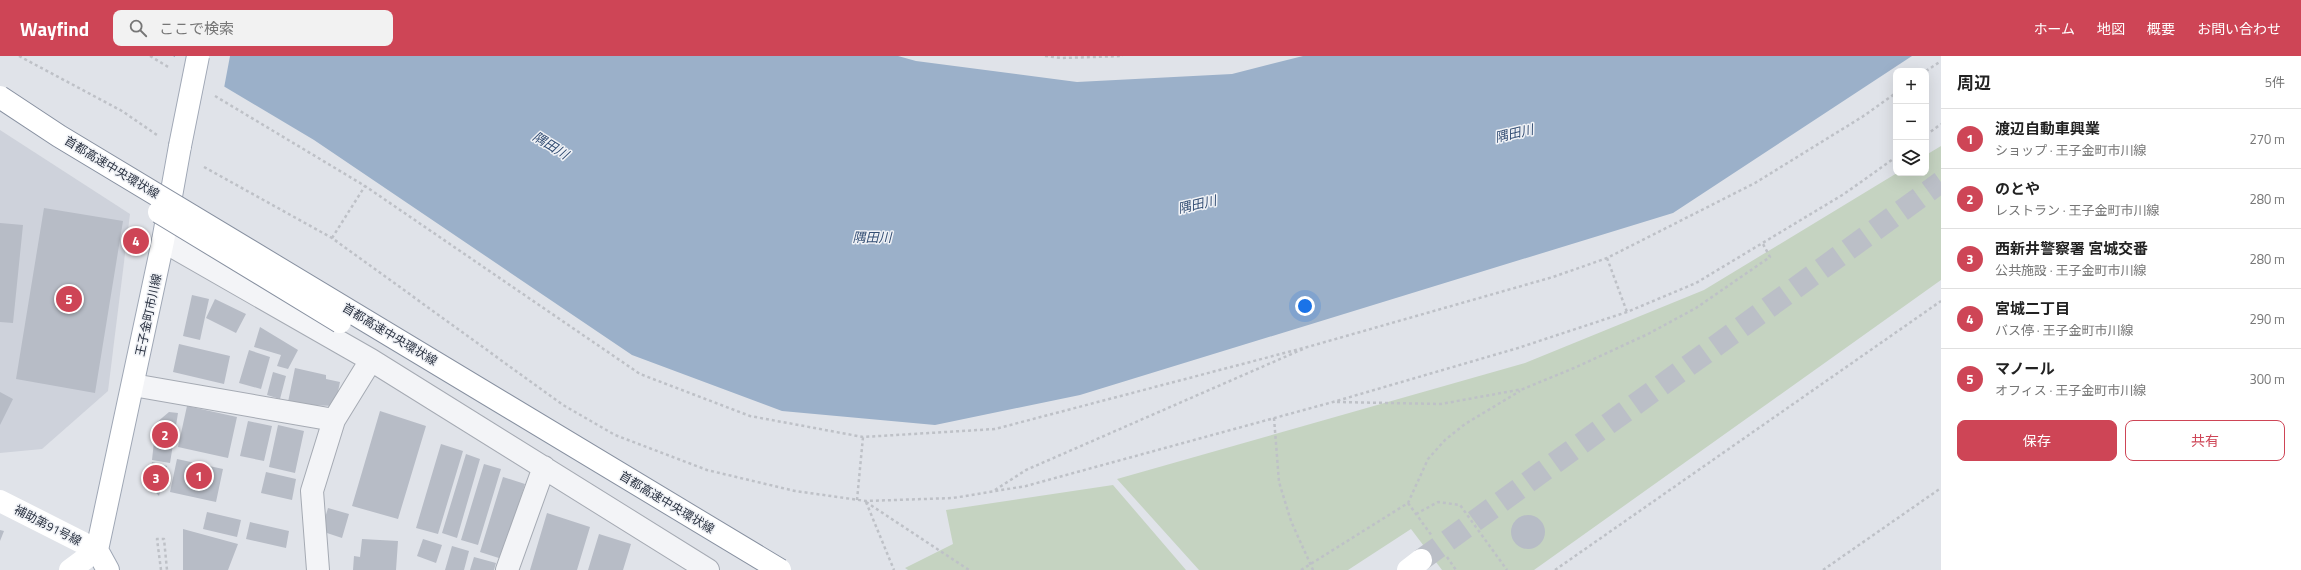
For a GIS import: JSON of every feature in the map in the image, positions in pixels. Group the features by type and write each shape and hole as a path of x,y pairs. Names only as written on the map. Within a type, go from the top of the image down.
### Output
{"main road":[{"name":"王子金町市川線","path":"97,550 163,241 198,56"},
{"name":"首都高速中央環状線","path":"0,98 59,136 780,570"},
{"name":"首都高速中央環状線","path":"0,111 188,230 752,570"},
{"name":"補助第91号線","path":"0,501 97,550"},
{"path":"70,570 97,550 108,570"}],"street":[{"path":"163,241 371,360 708,570"},
{"path":"318,570 312,491 334,420 371,360"},
{"path":"133,386 334,420"},
{"path":"507,570 544,467"}],"path":[{"path":"19,56 122,111 157,135"},
{"path":"150,56 177,72"},
{"path":"1045,56 1062,58 1123,56"},
{"path":"1929,69 1941,61"},
{"path":"210,93 365,186 640,374 750,416 863,437 995,429 1310,346 1553,277 1607,258 1755,183 1862,117 1893,95"},
{"path":"1929,133 1941,124"},
{"path":"204,168 332,238 563,405 615,435 707,470 795,492 866,502 953,498 1026,486 1333,402 1518,348 1627,312 1696,283 1764,244 1844,194 1893,159"},
{"path":"332,238 365,186"},
{"path":"1301,570 1309,563 1408,503 1428,458 1445,440 1465,424 1523,389 1634,340 1696,308 1770,257 1764,244"},
{"path":"1607,258 1627,312"},
{"path":"1555,570 1941,301"},
{"path":"993,492 1026,470 1310,346"},
{"path":"1333,402 1441,404 1523,389"},
{"path":"1274,418 1279,482 1291,521 1313,570"},
{"path":"857,500 863,437"},
{"path":"1823,570 1941,488"},
{"path":"866,502 894,570"},
{"path":"866,502 969,570"},
{"path":"1416,514 1438,502 1460,505 1506,569 1502,570"},
{"path":"161,570 157,540 164,539 167,568"}],"shaded area":[{"path":"0,130 130,214 108,391 42,449 0,453"}],"green space":[{"path":"1941,146 1941,280 1534,570 1442,570 1411,529 1348,570 1199,570 1117,479 1525,363 1704,290 1893,175 1929,176 1929,153"},
{"path":"1113,485 1186,570 908,570 905,568 953,544 946,510"}],"water":[{"name":"隅田川","path":"173,56 898,56 916,61 1077,82 1232,74 1303,56 1912,56 1673,213 1080,395 935,425 782,411 632,355 314,140"}],"pier":[{"path":"175,56 230,56 224,88 175,59"}],"building":[{"path":"44,208 123,221 95,393 16,379"},
{"path":"0,223 23,225 13,323 0,322"},
{"path":"192,295 209,299 200,340 183,336"},
{"path":"215,299 246,314 236,333 206,318"},
{"path":"260,327 298,350 288,369 277,366 281,355 254,347"},
{"path":"179,344 230,356 224,384 173,372"},
{"path":"249,350 270,357 261,389 239,383"},
{"path":"295,368 326,375 326,379 340,382 335,406 305,405 288,402"},
{"path":"273,372 286,376 280,399 267,395"},
{"path":"0,392 13,399 0,425"},
{"path":"187,406 237,417 228,458 178,447"},
{"path":"380,411 426,426 398,519 352,506"},
{"path":"169,412 178,413 170,463 152,460 156,423"},
{"path":"248,421 272,426 264,461 240,456"},
{"path":"278,425 304,431 295,473 269,467"},
{"path":"441,444 463,451 438,534 416,528"},
{"path":"466,454 480,459 457,538 442,533"},
{"path":"177,459 223,469 216,502 170,492"},
{"path":"152,462 167,466 159,496 147,483"},
{"path":"484,464 501,469 478,545 461,540"},
{"path":"266,472 296,479 292,500 261,493"},
{"path":"503,477 525,484 502,559 480,552"},
{"path":"328,508 349,514 342,538 321,531"},
{"path":"207,512 241,520 237,537 203,529"},
{"path":"547,513 590,527 577,570 530,570"},
{"path":"1525,515 1531,515 1540,520 1544,526 1544,538 1540,544 1531,549 1525,549 1516,544 1511,535 1511,529 1516,520"},
{"path":"250,522 289,531 286,548 246,539"},
{"path":"183,529 238,544 228,570 183,570"},
{"path":"0,530 4,531 0,541"},
{"path":"599,534 631,544 623,570 588,570"},
{"path":"362,539 398,541 396,570 353,570 354,556 360,557"},
{"path":"423,539 442,545 436,563 417,556"},
{"path":"452,546 469,551 464,570 445,570"},
{"path":"474,557 496,563 494,570 470,570"}],"tunnel":[{"path":"1421,560 1941,182"}],"place":[{"name":"宮城二丁目","path":"136,241"},
{"name":"マノール","path":"69,299"},
{"name":"のとや","path":"165,435"},
{"name":"渡辺自動車興業","path":"199,476"},
{"name":"西新井警察署 宮城交番","path":"156,478"}]}
